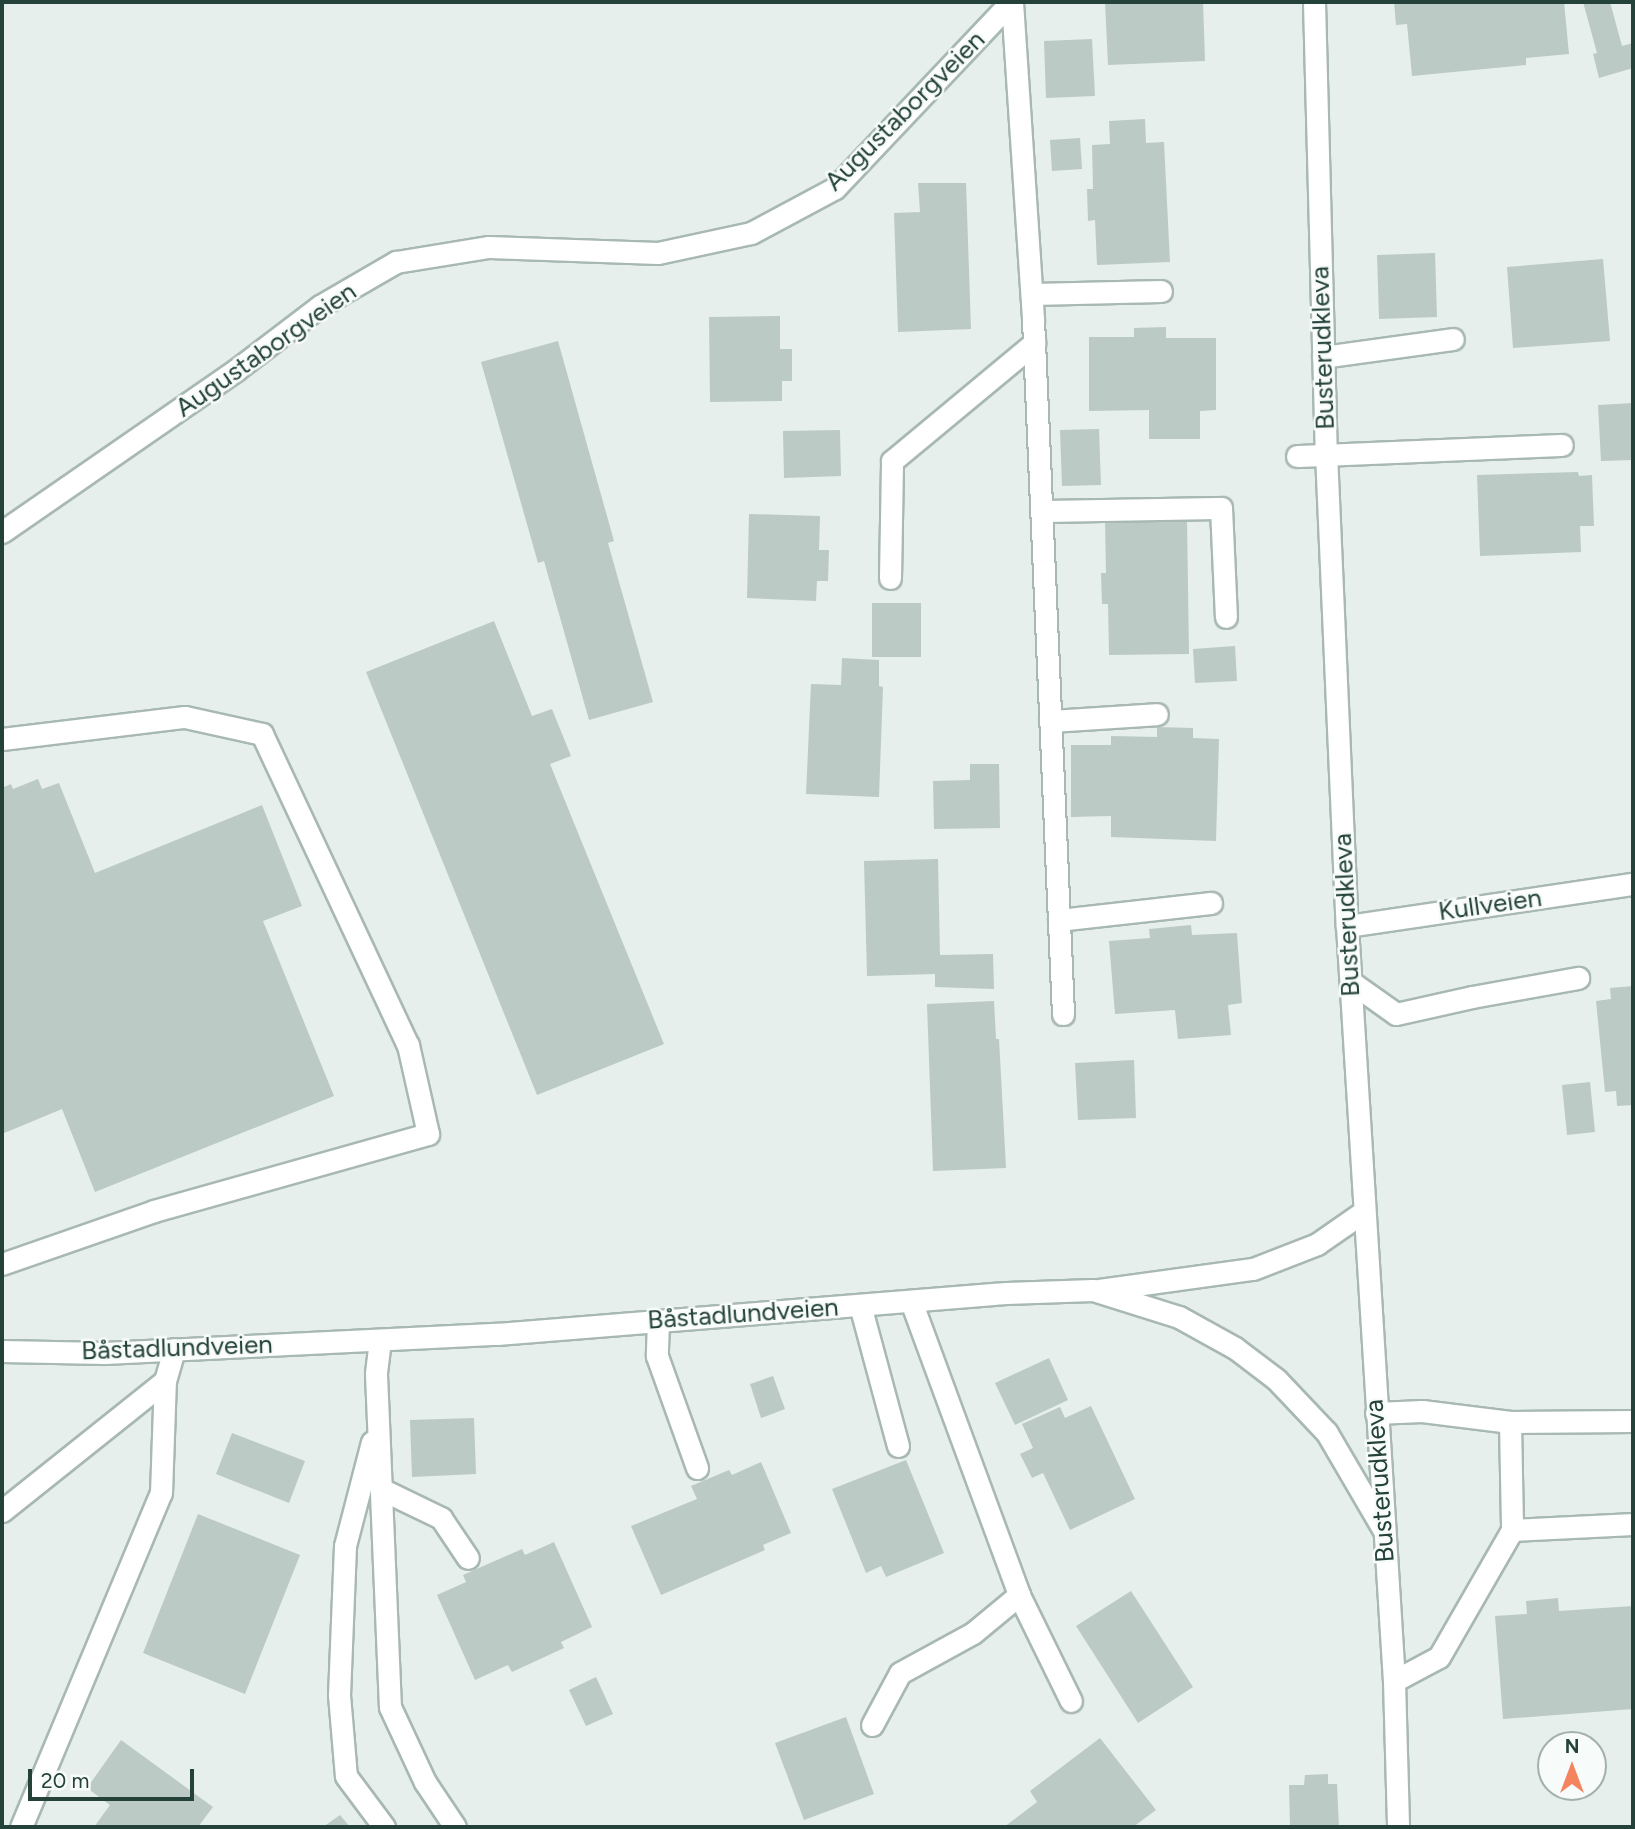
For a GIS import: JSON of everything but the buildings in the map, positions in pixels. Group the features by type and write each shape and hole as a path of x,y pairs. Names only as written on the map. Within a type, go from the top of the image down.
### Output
{"street":[{"path":"1012,2 1032,294 1063,1014"},
{"name":"Augustaborgveien","path":"2,532 236,370 320,306 396,262 489,247 658,253 751,233 835,188 1012,2"},
{"name":"Busterudkleva","path":"1314,2 1326,453 1347,926 1394,1681 1398,1827"},
{"path":"1032,294 1161,291"},
{"path":"1323,357 1453,339"},
{"path":"890,578 892,461 1034,343"},
{"path":"1297,456 1562,445"},
{"path":"1041,511 1220,508 1226,617"},
{"path":"1051,721 1157,714"},
{"path":"2,739 186,717 262,734 408,1045 428,1134 154,1211 2,1264"},
{"name":"Kullveien","path":"1347,926 1633,884"},
{"path":"1059,920 1211,903"},
{"path":"1351,982 1396,1014 1578,978"},
{"path":"1093,1290 1252,1269 1317,1244 1363,1212"},
{"name":"Båstadlundveien","path":"2,1351 105,1353 380,1340 1093,1290 1180,1317 1235,1348 1276,1379 1327,1433 1383,1529"},
{"path":"911,1301 1019,1595 1072,1701"},
{"path":"860,1305 898,1446"},
{"path":"658,1321 657,1356 697,1468"},
{"path":"380,1340 376,1374 390,1707 425,1782 455,1827"},
{"path":"21,1827 161,1493 165,1381 174,1349"},
{"path":"2,1511 165,1381"},
{"path":"1376,1413 1422,1411 1510,1422 1633,1421"},
{"path":"378,1420 345,1546 339,1695 346,1776 384,1827"},
{"path":"1394,1681 1439,1657 1512,1530 1510,1422"},
{"path":"381,1489 441,1518 468,1558"},
{"path":"1512,1530 1633,1524"},
{"path":"872,1725 901,1673 973,1633 1019,1595"}]}
